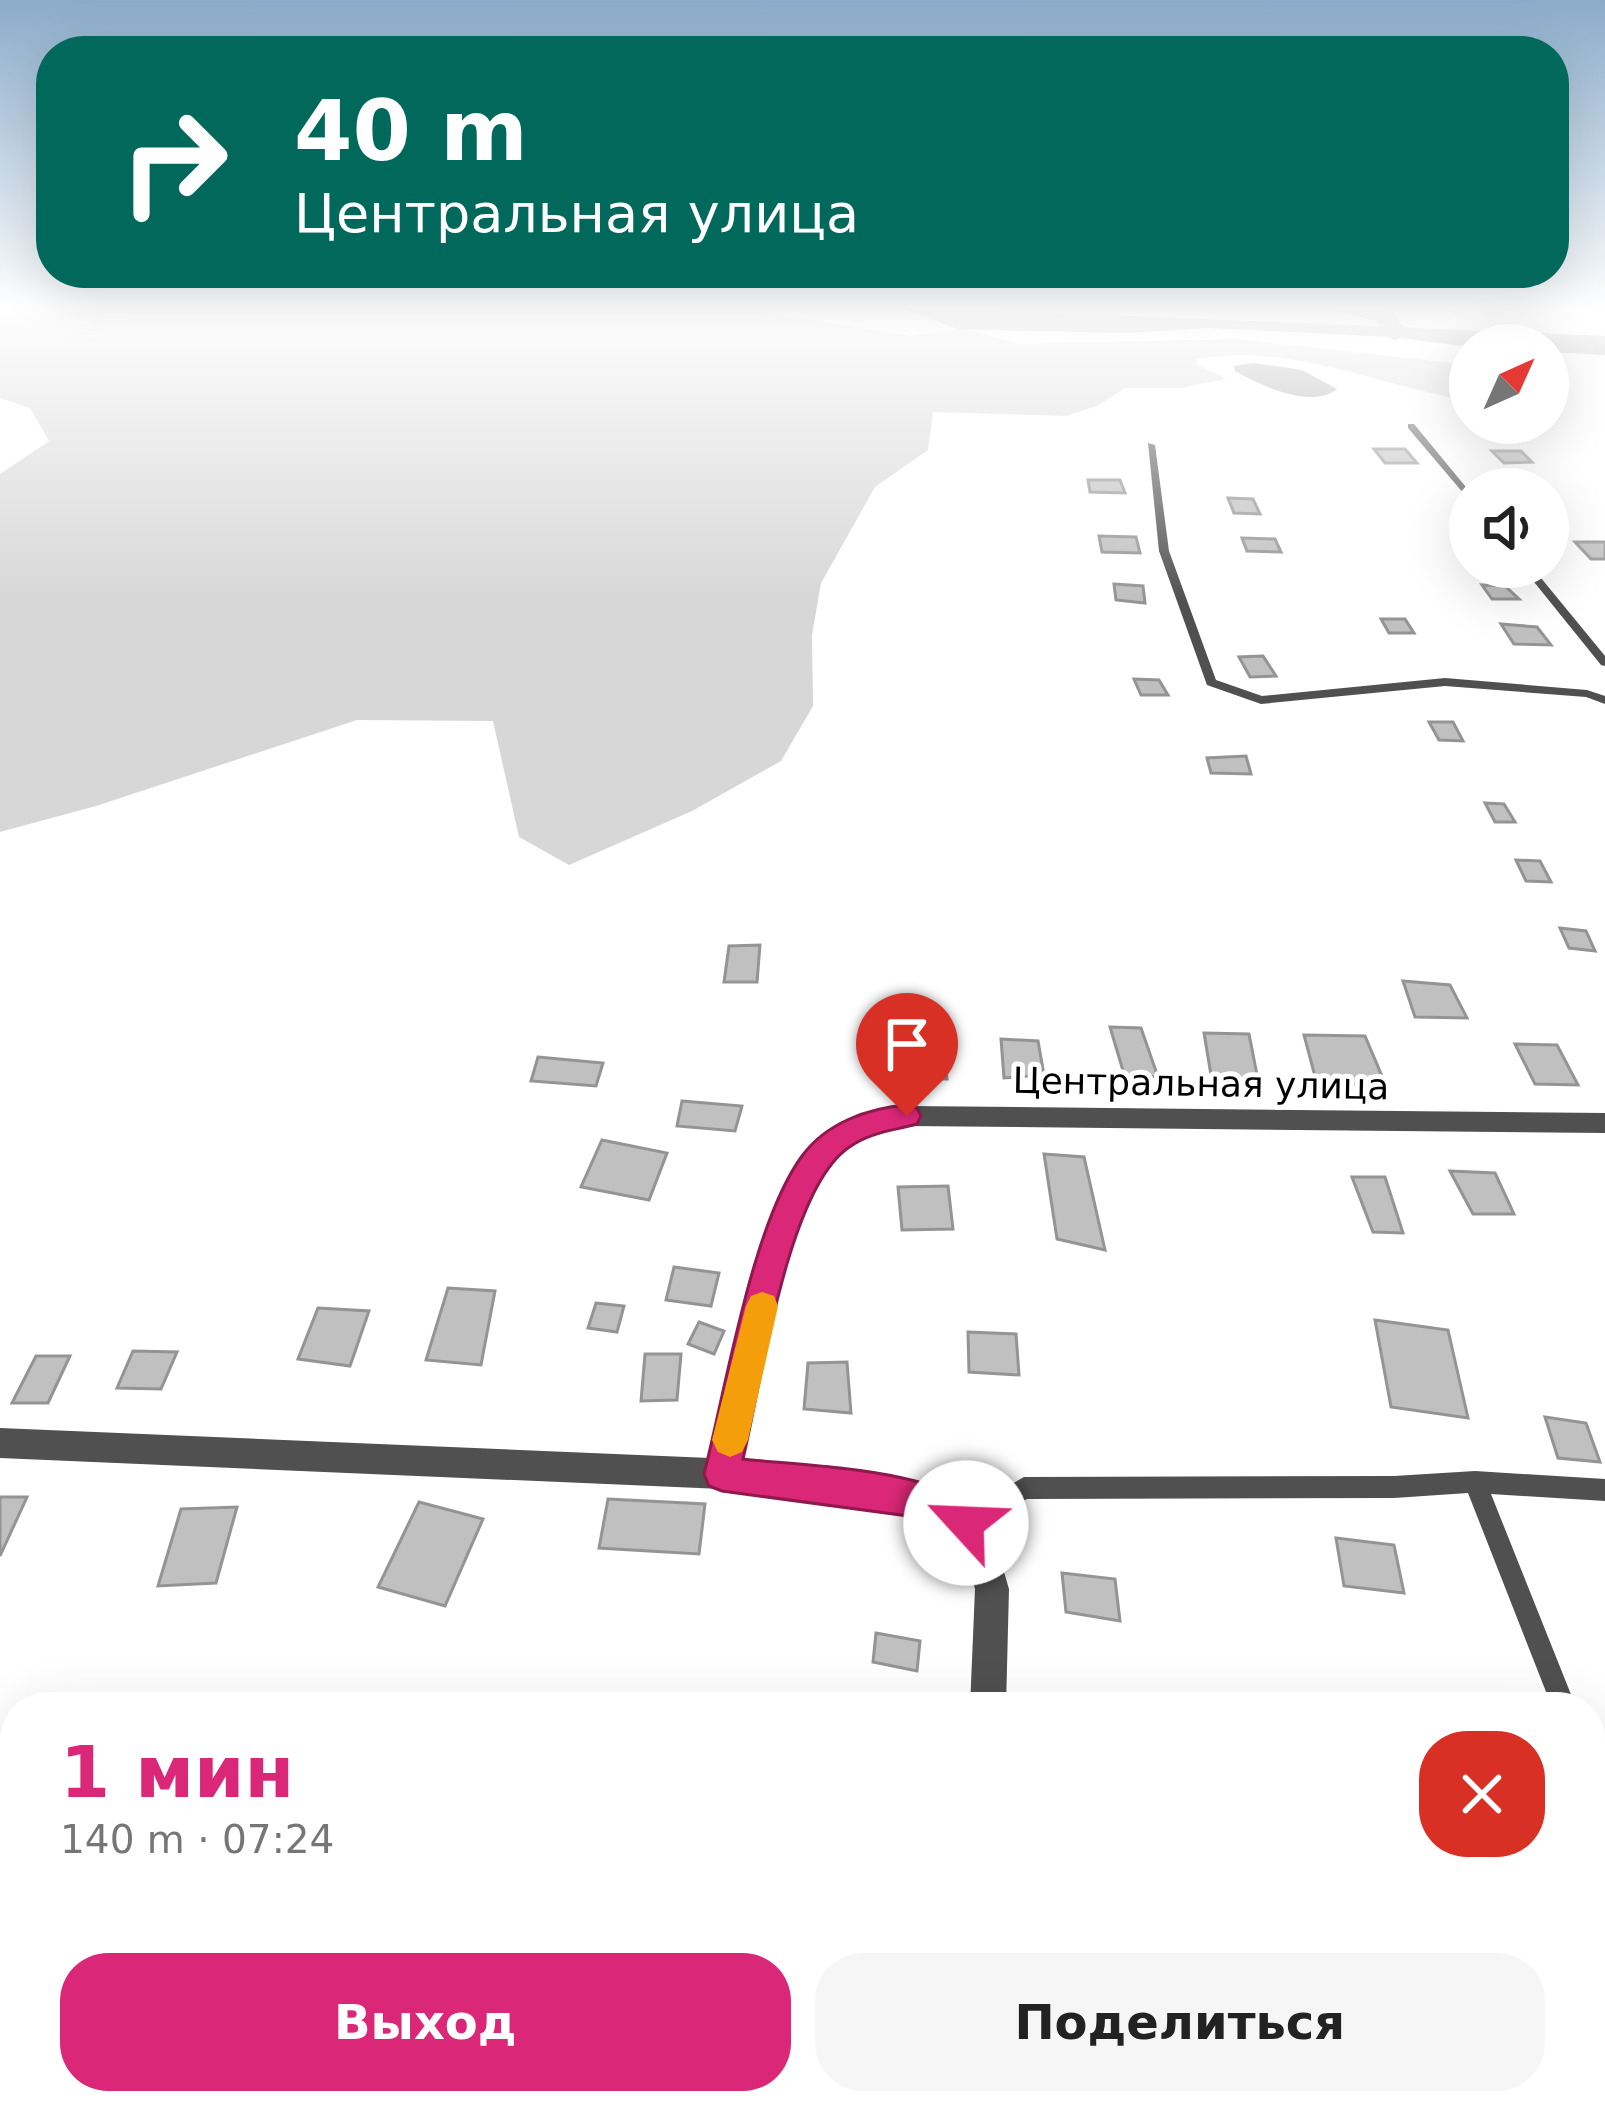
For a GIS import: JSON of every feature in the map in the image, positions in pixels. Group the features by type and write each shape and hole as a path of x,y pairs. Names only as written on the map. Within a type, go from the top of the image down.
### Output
{"street":[{"name":"Центральная улица","path":"722,1474 779,1237 798,1190 813,1163 837,1140 878,1118 1605,1123"},
{"path":"0,1443 722,1474 928,1501 966,1523 980,1546 992,1589 989,1692"}],"lane":[{"path":"1411,426 1449,472"},
{"path":"1151,445 1164,551 1211,682 1261,700 1445,682 1587,694 1605,700"},
{"path":"1544,588 1605,663"},
{"path":"966,1523 1024,1489 1394,1487 1475,1482 1605,1490"},
{"path":"1475,1482 1558,1692"}],"shaded area":[{"path":"20,405 1100,405 1067,416 933,412 928,450 875,487 821,583 812,635 813,706 781,761 692,811 569,865 519,837 493,721 357,720 96,806 0,832 0,474 49,441 30,408"}],"building":[{"path":"1374,449 1405,449 1417,463 1385,463"},
{"path":"1492,451 1521,451 1532,462 1504,463"},
{"path":"1088,480 1120,480 1125,493 1090,492"},
{"path":"1228,498 1253,499 1260,514 1234,513"},
{"path":"1099,536 1136,537 1140,553 1102,552"},
{"path":"1242,538 1275,539 1281,552 1247,551"},
{"path":"1575,542 1605,542 1605,559 1591,559"},
{"path":"1114,584 1143,586 1145,603 1116,600"},
{"path":"1484,588 1507,588 1519,599 1492,599"},
{"path":"1381,619 1405,619 1414,633 1389,633"},
{"path":"1501,624 1537,627 1551,645 1514,644"},
{"path":"1263,656 1276,676 1250,677 1239,657"},
{"path":"1134,679 1159,680 1168,695 1141,695"},
{"path":"1429,722 1453,722 1463,741 1439,740"},
{"path":"1246,756 1251,774 1211,773 1207,758"},
{"path":"1485,803 1504,804 1515,822 1495,822"},
{"path":"1516,860 1540,861 1551,882 1526,881"},
{"path":"1560,928 1586,931 1595,951 1569,948"},
{"path":"760,945 757,982 724,982 729,946"},
{"path":"1403,981 1450,985 1467,1018 1415,1017"},
{"path":"1110,1027 1141,1028 1158,1077 1124,1074"},
{"path":"1204,1033 1249,1034 1259,1085 1212,1081"},
{"path":"1304,1035 1365,1036 1387,1088 1316,1080"},
{"path":"1001,1039 1038,1041 1044,1075 1004,1078"},
{"path":"1515,1044 1557,1045 1578,1085 1535,1084"},
{"path":"899,1045 944,1046 947,1079 900,1078"},
{"path":"538,1057 603,1063 596,1086 531,1081"},
{"path":"682,1101 742,1106 735,1131 677,1126"},
{"path":"602,1140 667,1153 649,1200 581,1187"},
{"path":"1044,1154 1084,1157 1105,1250 1057,1239"},
{"path":"1450,1171 1495,1173 1514,1214 1473,1214"},
{"path":"1352,1177 1385,1177 1403,1233 1373,1232"},
{"path":"948,1186 953,1229 902,1230 898,1187"},
{"path":"674,1267 719,1273 711,1306 666,1300"},
{"path":"448,1288 495,1291 481,1365 426,1360"},
{"path":"596,1303 624,1306 617,1332 588,1328"},
{"path":"318,1308 369,1311 350,1366 298,1359"},
{"path":"1375,1320 1448,1330 1468,1418 1391,1407"},
{"path":"699,1322 724,1331 714,1354 688,1344"},
{"path":"968,1332 1016,1334 1019,1375 969,1372"},
{"path":"133,1351 177,1352 161,1389 117,1388"},
{"path":"645,1354 681,1354 677,1400 641,1401"},
{"path":"36,1356 70,1356 48,1403 12,1403"},
{"path":"847,1362 851,1413 804,1409 808,1363"},
{"path":"1545,1417 1586,1423 1600,1462 1558,1458"},
{"path":"0,1497 27,1497 0,1556"},
{"path":"608,1499 705,1504 699,1554 599,1548"},
{"path":"419,1502 483,1519 445,1606 378,1587"},
{"path":"237,1507 216,1583 158,1586 181,1509"},
{"path":"1336,1538 1394,1545 1404,1593 1344,1586"},
{"path":"1062,1573 1115,1579 1120,1621 1066,1612"},
{"path":"876,1633 920,1641 917,1671 873,1662"}],"slow traffic":[{"path":"730,1440 762,1306"}],"route":[{"path":"907,1116 878,1118 856,1127 813,1163 798,1190 779,1237 722,1474 928,1501 966,1523"}]}
